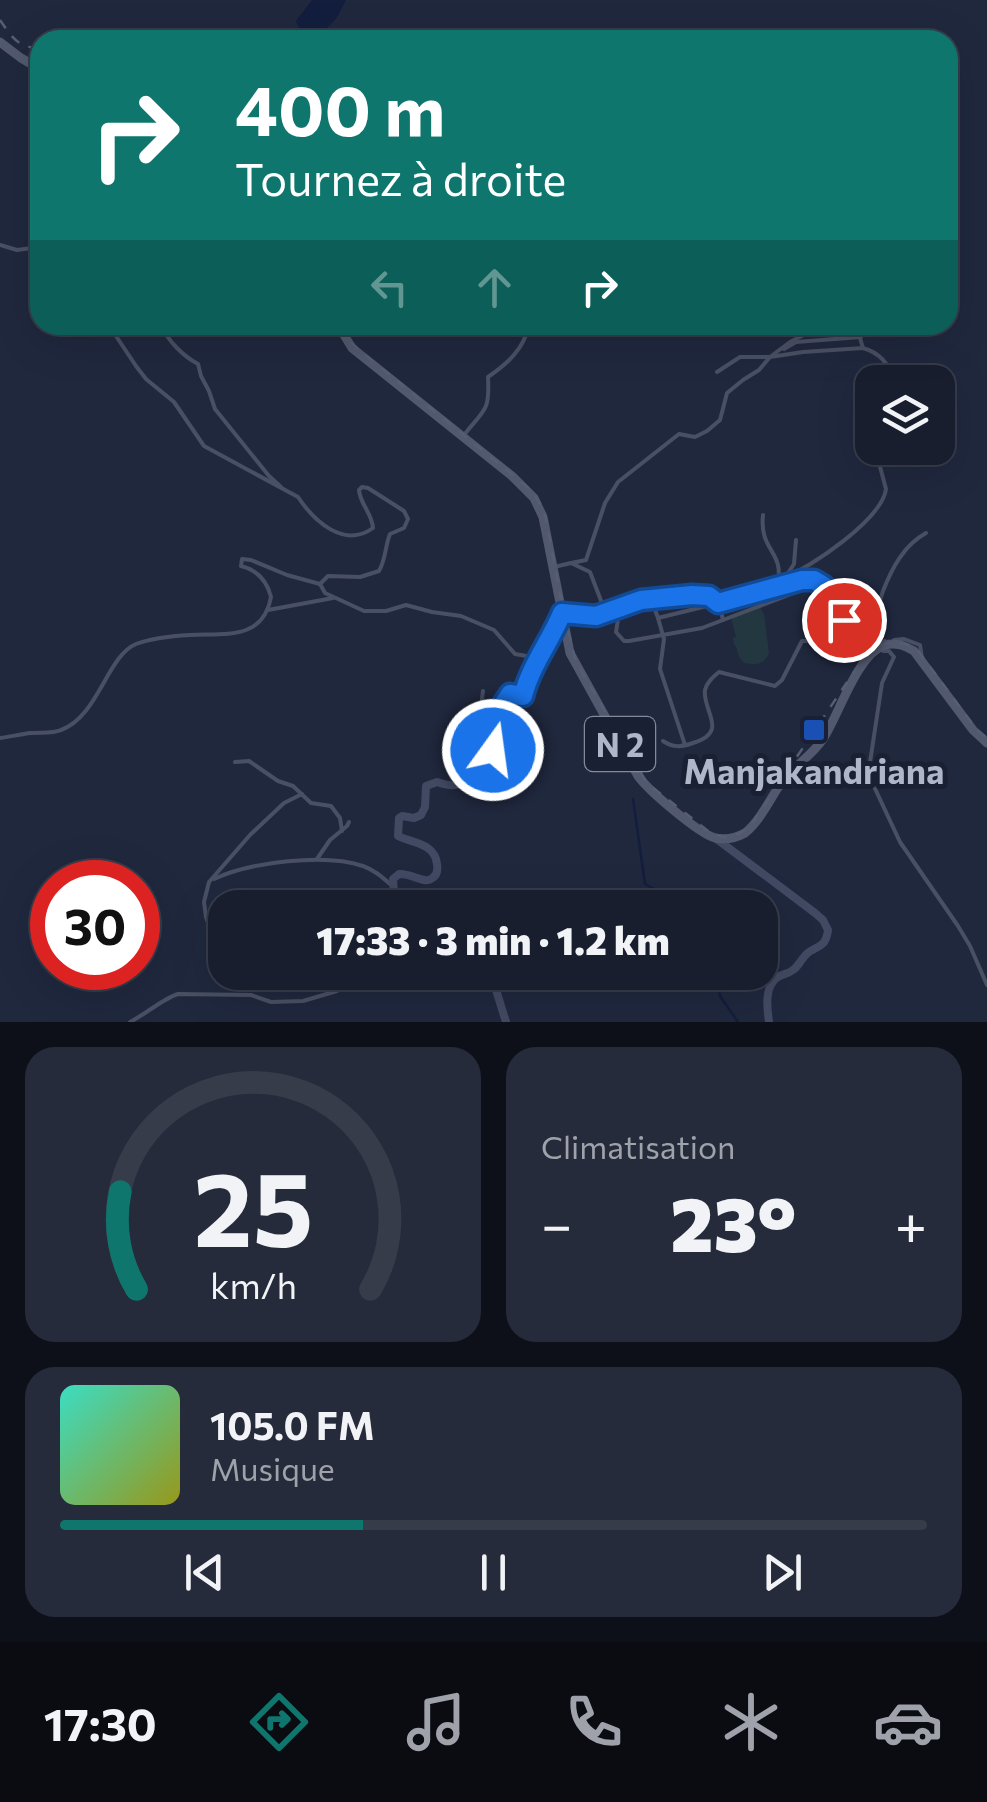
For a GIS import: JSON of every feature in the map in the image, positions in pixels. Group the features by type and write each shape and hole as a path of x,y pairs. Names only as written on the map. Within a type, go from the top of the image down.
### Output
{"main road":[{"path":"0,42 30,63"},
{"name":"N 2","path":"344,335 352,348 534,498 543,516 570,653 638,776 714,837"},
{"path":"714,837 735,838 750,829 791,769 821,742 861,666 882,646 902,645 914,651 987,743"}],"street":[{"path":"0,245 30,249"},
{"path":"116,335 146,378 174,402 204,446 298,496 327,528 343,536 373,528 370,513 359,497 362,487 404,511 408,519 404,528 390,534 380,571 360,577 333,574 320,584"},
{"path":"166,335 185,358 198,364 215,409 268,476 284,490"},
{"path":"462,436 487,406 488,377 505,365 526,335"},
{"path":"553,567 583,562 589,555 605,503 618,482 669,439 678,434 695,436 716,424 728,394 770,357 804,335"},
{"path":"838,335 841,350"},
{"path":"780,350 796,342 861,337 863,348"},
{"path":"812,341 816,352"},
{"path":"717,372 740,356 770,357 851,348 870,350 888,365"},
{"path":"784,578 818,562 865,524 886,494 879,465"},
{"path":"763,515 762,536 780,566 777,587"},
{"path":"664,741 674,747 684,745 701,740 712,729 705,690 719,672 775,686 802,640 823,642 850,623 874,614 899,556 926,532"},
{"path":"777,587 792,571 796,540"},
{"path":"0,738 64,730 78,720 126,651 136,644 186,635 247,631 260,621 272,597 256,572 242,566 242,559 320,584 325,593 364,611 386,611 406,605 461,616 494,630 515,654 538,658"},
{"path":"571,563 590,572 605,611"},
{"path":"658,618 808,580 820,583 836,614 872,644 904,639 920,645 923,660"},
{"path":"620,607 616,632 624,641 702,628 820,583"},
{"path":"818,641 826,592"},
{"path":"443,783 455,786 465,782 493,761 503,748 509,710 523,696 562,613 596,616 651,599 692,595 709,596 718,603 723,620"},
{"path":"268,610 334,598"},
{"path":"651,599 663,635 660,668 684,745"},
{"path":"870,654 885,650 894,657 882,683 870,778 900,842 958,926 987,985"},
{"path":"482,762 486,756 480,721 483,691"},
{"path":"393,890 394,879 399,874 430,880 438,868 428,847 398,836 398,818 422,815 426,786 437,782 450,784 467,776 482,762 493,750 502,704 510,694 523,696"},
{"path":"234,762 249,760 278,781 293,786 311,803 331,806 342,823 342,831"},
{"path":"208,922 204,902 210,882 284,803 302,794"},
{"path":"316,859 348,822"},
{"path":"714,837 815,913 828,930 820,948 807,953 794,970 770,984 770,1022"},
{"path":"210,882 232,871 316,859 361,865 393,886"},
{"path":"328,990 337,991"},
{"path":"495,990 506,1022"},
{"path":"130,1022 178,994 251,995 271,1002 303,1001 337,991"}],"shaded area":[{"path":"760,607 769,653 759,664 744,663 734,645 731,618"}],"water":[{"path":"312,0 346,0 325,30 300,30 296,21"}],"waterway":[{"path":"633,799 645,884 655,890"},
{"path":"719,990 738,1022"}],"railway":[{"path":"0,20 16,40 30,47"},
{"path":"346,335 359,350 531,490 543,508 576,662 647,783 712,834 733,836 751,825 862,660 887,644 916,648 987,738"}],"place":[{"name":"Manjakandriana","path":"814,730"}],"route":[{"path":"493,750 502,704 510,694 523,696 532,668 562,613 596,616 641,600 674,596 709,596 718,603 814,580 824,586 833,608 844,620"}]}
